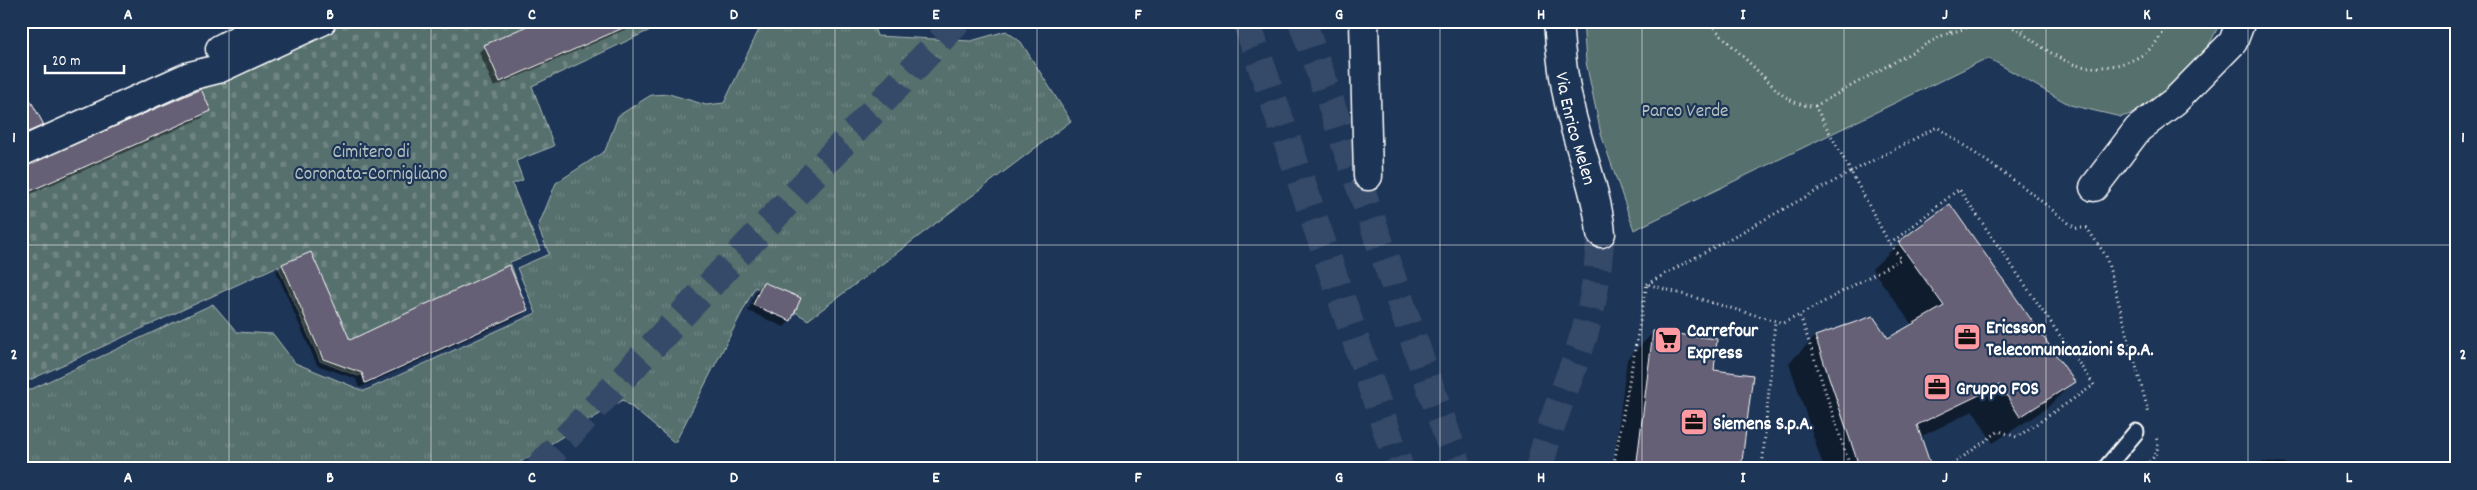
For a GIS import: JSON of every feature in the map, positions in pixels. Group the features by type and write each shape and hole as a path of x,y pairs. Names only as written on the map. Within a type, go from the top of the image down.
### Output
{"street":[{"path":"190,76 203,58 274,21"},
{"path":"21,152 190,76 218,69 322,21"},
{"path":"1364,21 1368,176"},
{"name":"Via Enrico Melen","path":"1558,21 1561,63 1572,114 1597,205 1601,234"},
{"path":"2094,188 2138,129 2175,101 2237,32"}],"lane":[{"path":"2106,469 2136,432"}],"path":[{"path":"1707,21 1780,93 1792,102 1804,106 1815,106 1951,32 1988,21"},
{"path":"1948,21 1951,32"},
{"path":"2000,21 2025,34 2066,62 2084,66 2134,61 2150,49 2170,21"},
{"path":"2018,21 2025,34"},
{"path":"1647,284 1782,323 1901,259 1890,244 1815,106"},
{"path":"1647,284 1850,172 1937,127 2021,185 2076,228 2087,228 2106,256 2151,422"},
{"path":"1890,244 1959,190 2094,385 2017,437 1999,431 1952,465 1953,469"},
{"path":"1613,469 1647,284"},
{"path":"1800,315 1852,469"},
{"path":"1762,469 1775,320"},
{"path":"2142,469 2158,453 2159,447 2154,430"}],"green space":[{"name":"Cimitero di Coronata-Cornigliano","path":"342,21 669,21 532,86 554,146 516,161 523,180 512,184 540,250 510,262 524,302 358,376 320,361 278,266 21,384 21,165"},
{"path":"763,21 872,21 877,36 971,41 1006,31 1021,42 1071,121 808,320 755,287 675,443 623,400 509,469 72,469 32,463 21,468 21,394 213,304 237,332 273,334 295,363 364,391 536,313 517,268 549,254 538,227 556,183 605,151 618,116 651,95 669,94 706,105 724,103"},
{"name":"Parco Verde","path":"1583,21 2221,21 2207,49 2150,108 2121,117 2070,105 1990,59 1981,61 1634,230 1601,134 1586,62"}],"building":[{"path":"538,21 639,21 500,82 484,45"},
{"path":"21,83 44,125 21,135"},
{"path":"201,89 211,111 21,195 21,167"},
{"name":"Ericsson Telecomunicazioni S.p.A.","path":"1950,204 2075,382 2020,417 2000,385 1917,425 1932,469 1860,469 1815,336 1873,316 1888,338 1944,306 1898,242"},
{"path":"311,252 350,340 509,265 528,310 365,383 362,373 323,359 282,264"},
{"path":"763,282 801,298 791,321 753,305"},
{"name":"Siemens S.p.A.","path":"1653,331 1717,339 1714,370 1753,375 1741,469 1636,469"}],"tunnel":[{"path":"537,469 958,21"},
{"path":"1246,21 1400,469"},
{"path":"1302,21 1459,469"},
{"path":"1539,469 1549,433 1580,346 1592,305 1601,233"}],"place":[{"name":"Ericsson Telecomunicazioni S.p.A.","path":"1967,337"},
{"name":"Carrefour Express","path":"1668,340"},
{"name":"Gruppo FOS","path":"1937,387"},
{"name":"Siemens S.p.A.","path":"1694,422"}]}
